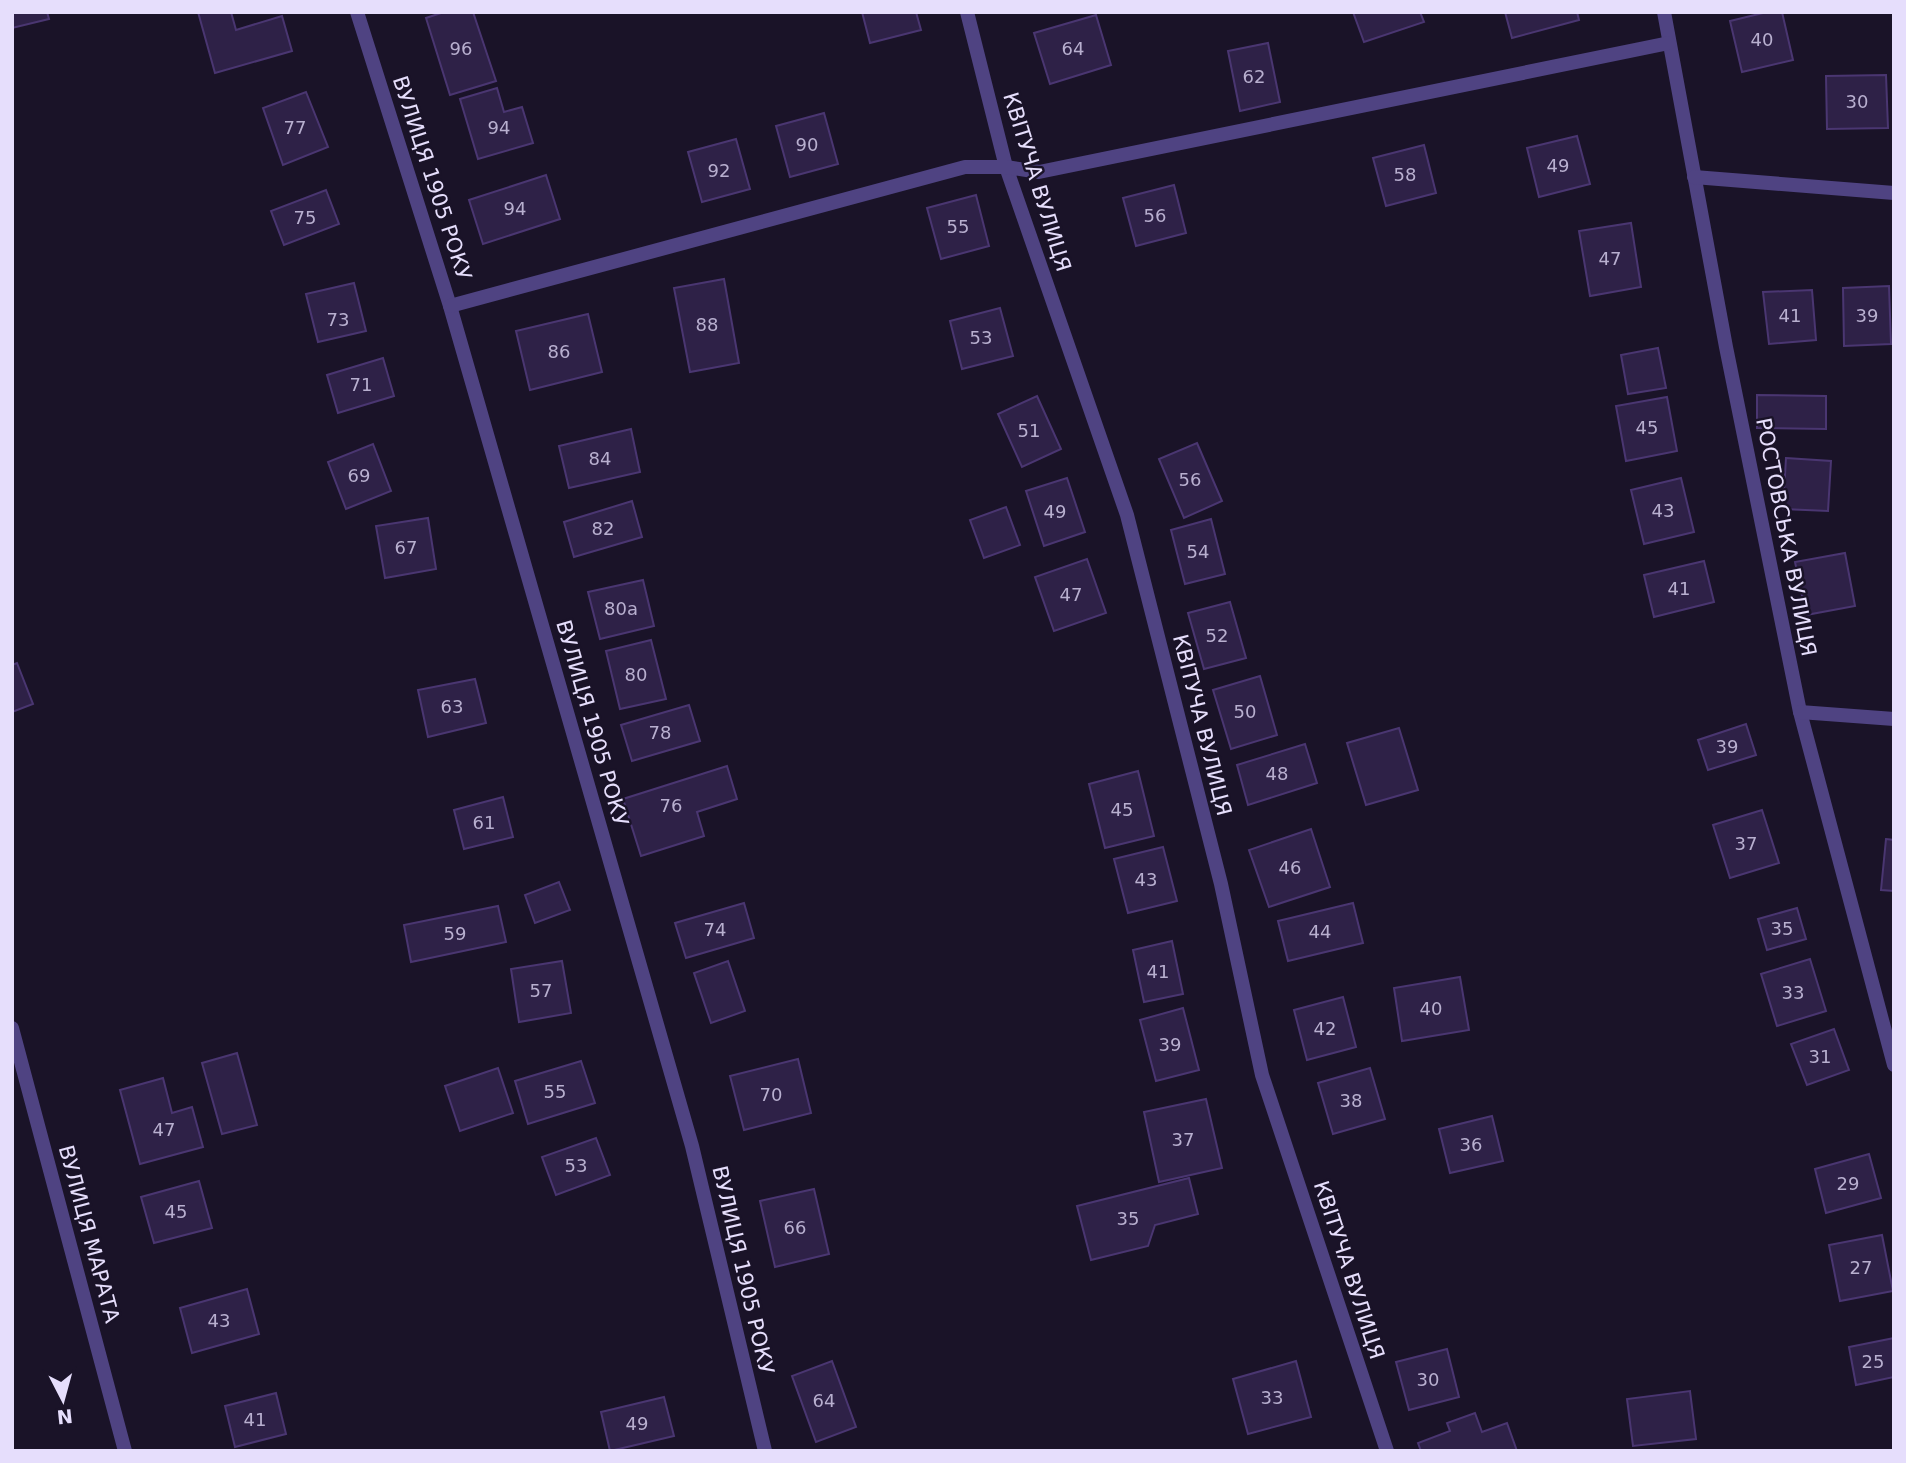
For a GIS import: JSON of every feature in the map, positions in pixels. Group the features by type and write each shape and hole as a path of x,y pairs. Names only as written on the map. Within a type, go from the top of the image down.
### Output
{"street":[{"name":"ВУЛИЦЯ 1905 РОКУ","path":"357,12 450,306 692,1146 765,1451"},
{"name":"КВІТУЧА ВУЛИЦЯ","path":"967,12 1006,167 1127,515 1221,884 1262,1075 1387,1451"},
{"name":"РОСТОВСЬКА ВУЛИЦЯ","path":"1664,12 1800,712 1889,1028 1894,1065"},
{"path":"450,306 965,167 1006,167 1039,172 1669,43"},
{"path":"1694,177 1894,193"},
{"path":"1800,712 1894,719"},
{"name":"ВУЛИЦЯ МАРАТА","path":"12,1028 125,1451"}],"building":[{"path":"12,12 47,12 49,19 12,28"},
{"path":"198,12 231,12 236,30 282,16 292,51 215,73"},
{"path":"444,12 473,12 496,81 450,95 426,18"},
{"path":"862,12 916,12 921,30 870,43"},
{"path":"1353,12 1420,12 1424,22 1364,42"},
{"path":"1505,12 1577,12 1579,20 1512,38"},
{"path":"1767,12 1782,12 1793,60 1742,72 1730,21"},
{"path":"1096,15 1111,65 1050,84 1034,33"},
{"path":"1268,43 1280,102 1240,111 1228,51"},
{"path":"1886,75 1888,128 1827,129 1826,76"},
{"path":"497,88 504,112 522,107 533,143 478,159 460,99"},
{"path":"306,92 328,147 283,165 263,108"},
{"path":"824,113 838,164 790,177 776,126"},
{"path":"1577,136 1590,184 1539,197 1527,148"},
{"path":"736,139 750,189 702,202 688,152"},
{"path":"1424,145 1436,193 1386,206 1373,158"},
{"path":"546,175 560,219 483,244 469,200"},
{"path":"1174,185 1186,233 1136,246 1123,198"},
{"path":"326,190 339,224 284,245 271,211"},
{"path":"976,195 989,246 941,259 927,208"},
{"path":"1631,223 1641,287 1590,296 1579,231"},
{"path":"724,279 739,363 690,372 674,288"},
{"path":"354,283 366,331 318,342 306,294"},
{"path":"1889,286 1891,344 1844,346 1843,288"},
{"path":"1812,290 1816,340 1769,344 1763,292"},
{"path":"1000,308 1013,356 962,369 950,321"},
{"path":"588,314 602,372 530,390 516,331"},
{"path":"1658,348 1666,388 1628,394 1621,355"},
{"path":"383,358 394,396 338,413 327,375"},
{"path":"1757,395 1826,396 1826,429 1757,428"},
{"path":"1037,396 1061,449 1022,467 998,414"},
{"path":"1667,397 1677,451 1626,461 1616,406"},
{"path":"631,429 640,472 569,488 559,446"},
{"path":"1197,443 1222,501 1184,518 1159,459"},
{"path":"373,444 391,491 346,509 328,462"},
{"path":"1786,458 1831,461 1828,511 1783,509"},
{"path":"1067,478 1085,532 1044,546 1026,491"},
{"path":"1681,478 1694,532 1644,544 1631,490"},
{"path":"632,501 642,537 574,557 564,522"},
{"path":"1006,507 1020,545 984,558 970,520"},
{"path":"428,518 436,569 385,578 376,526"},
{"path":"1211,519 1225,574 1185,584 1171,530"},
{"path":"1845,553 1855,606 1806,615 1795,562"},
{"path":"1087,559 1106,613 1054,631 1035,577"},
{"path":"1704,561 1714,602 1654,617 1644,575"},
{"path":"643,580 654,626 600,639 588,592"},
{"path":"1230,602 1246,658 1204,669 1188,613"},
{"path":"651,640 666,699 620,709 606,651"},
{"path":"17,663 33,704 12,712 12,665"},
{"path":"1260,676 1277,735 1231,749 1213,690"},
{"path":"475,679 486,723 428,737 418,690"},
{"path":"689,705 700,741 632,761 621,725"},
{"path":"1746,724 1756,755 1708,770 1698,740"},
{"path":"1399,728 1418,790 1366,805 1347,743"},
{"path":"1305,744 1317,783 1248,805 1237,765"},
{"path":"727,766 737,799 697,812 704,836 641,856 623,799"},
{"path":"1138,771 1154,836 1105,848 1089,784"},
{"path":"503,797 513,837 464,849 454,810"},
{"path":"1762,810 1779,863 1730,878 1713,825"},
{"path":"1311,829 1330,887 1269,907 1249,850"},
{"path":"1886,839 1894,840 1894,891 1881,890"},
{"path":"1163,847 1177,901 1128,913 1114,859"},
{"path":"559,882 570,910 535,923 525,895"},
{"path":"744,903 754,938 686,958 675,923"},
{"path":"1353,903 1363,943 1288,961 1278,921"},
{"path":"498,906 506,942 411,962 404,925"},
{"path":"1797,908 1806,939 1767,950 1758,919"},
{"path":"1172,941 1183,994 1144,1002 1133,950"},
{"path":"1810,959 1826,1011 1777,1026 1761,974"},
{"path":"562,961 571,1013 519,1022 511,969"},
{"path":"728,961 745,1011 711,1023 694,973"},
{"path":"1460,977 1469,1030 1402,1041 1394,988"},
{"path":"1343,997 1356,1047 1307,1060 1294,1010"},
{"path":"1183,1008 1199,1070 1156,1081 1140,1020"},
{"path":"1834,1029 1849,1070 1807,1085 1791,1044"},
{"path":"237,1053 257,1125 222,1134 202,1063"},
{"path":"798,1059 811,1113 744,1130 730,1076"},
{"path":"581,1061 595,1103 528,1124 515,1081"},
{"path":"498,1068 513,1113 460,1131 445,1086"},
{"path":"1370,1068 1385,1119 1333,1134 1318,1083"},
{"path":"163,1078 172,1113 192,1107 203,1147 140,1164 120,1090"},
{"path":"1206,1099 1222,1168 1159,1182 1144,1112"},
{"path":"1492,1116 1503,1161 1450,1173 1439,1129"},
{"path":"596,1138 610,1175 556,1195 542,1157"},
{"path":"1869,1154 1881,1198 1826,1213 1815,1169"},
{"path":"1189,1178 1198,1214 1155,1225 1148,1246 1091,1260 1077,1206"},
{"path":"199,1181 212,1228 154,1243 141,1197"},
{"path":"814,1189 829,1254 775,1267 760,1201"},
{"path":"1882,1235 1893,1291 1840,1301 1829,1245"},
{"path":"247,1289 259,1334 192,1353 180,1308"},
{"path":"1894,1338 1894,1377 1856,1385 1849,1347"},
{"path":"1447,1349 1459,1397 1409,1410 1396,1362"},
{"path":"832,1361 856,1427 816,1442 792,1376"},
{"path":"1296,1361 1311,1417 1248,1434 1233,1379"},
{"path":"1690,1391 1696,1439 1633,1446 1627,1399"},
{"path":"276,1393 286,1434 235,1447 225,1406"},
{"path":"664,1397 674,1436 610,1451 601,1412"},
{"path":"1475,1413 1482,1432 1507,1423 1517,1451 1421,1451 1418,1443 1450,1431 1447,1423"}]}
